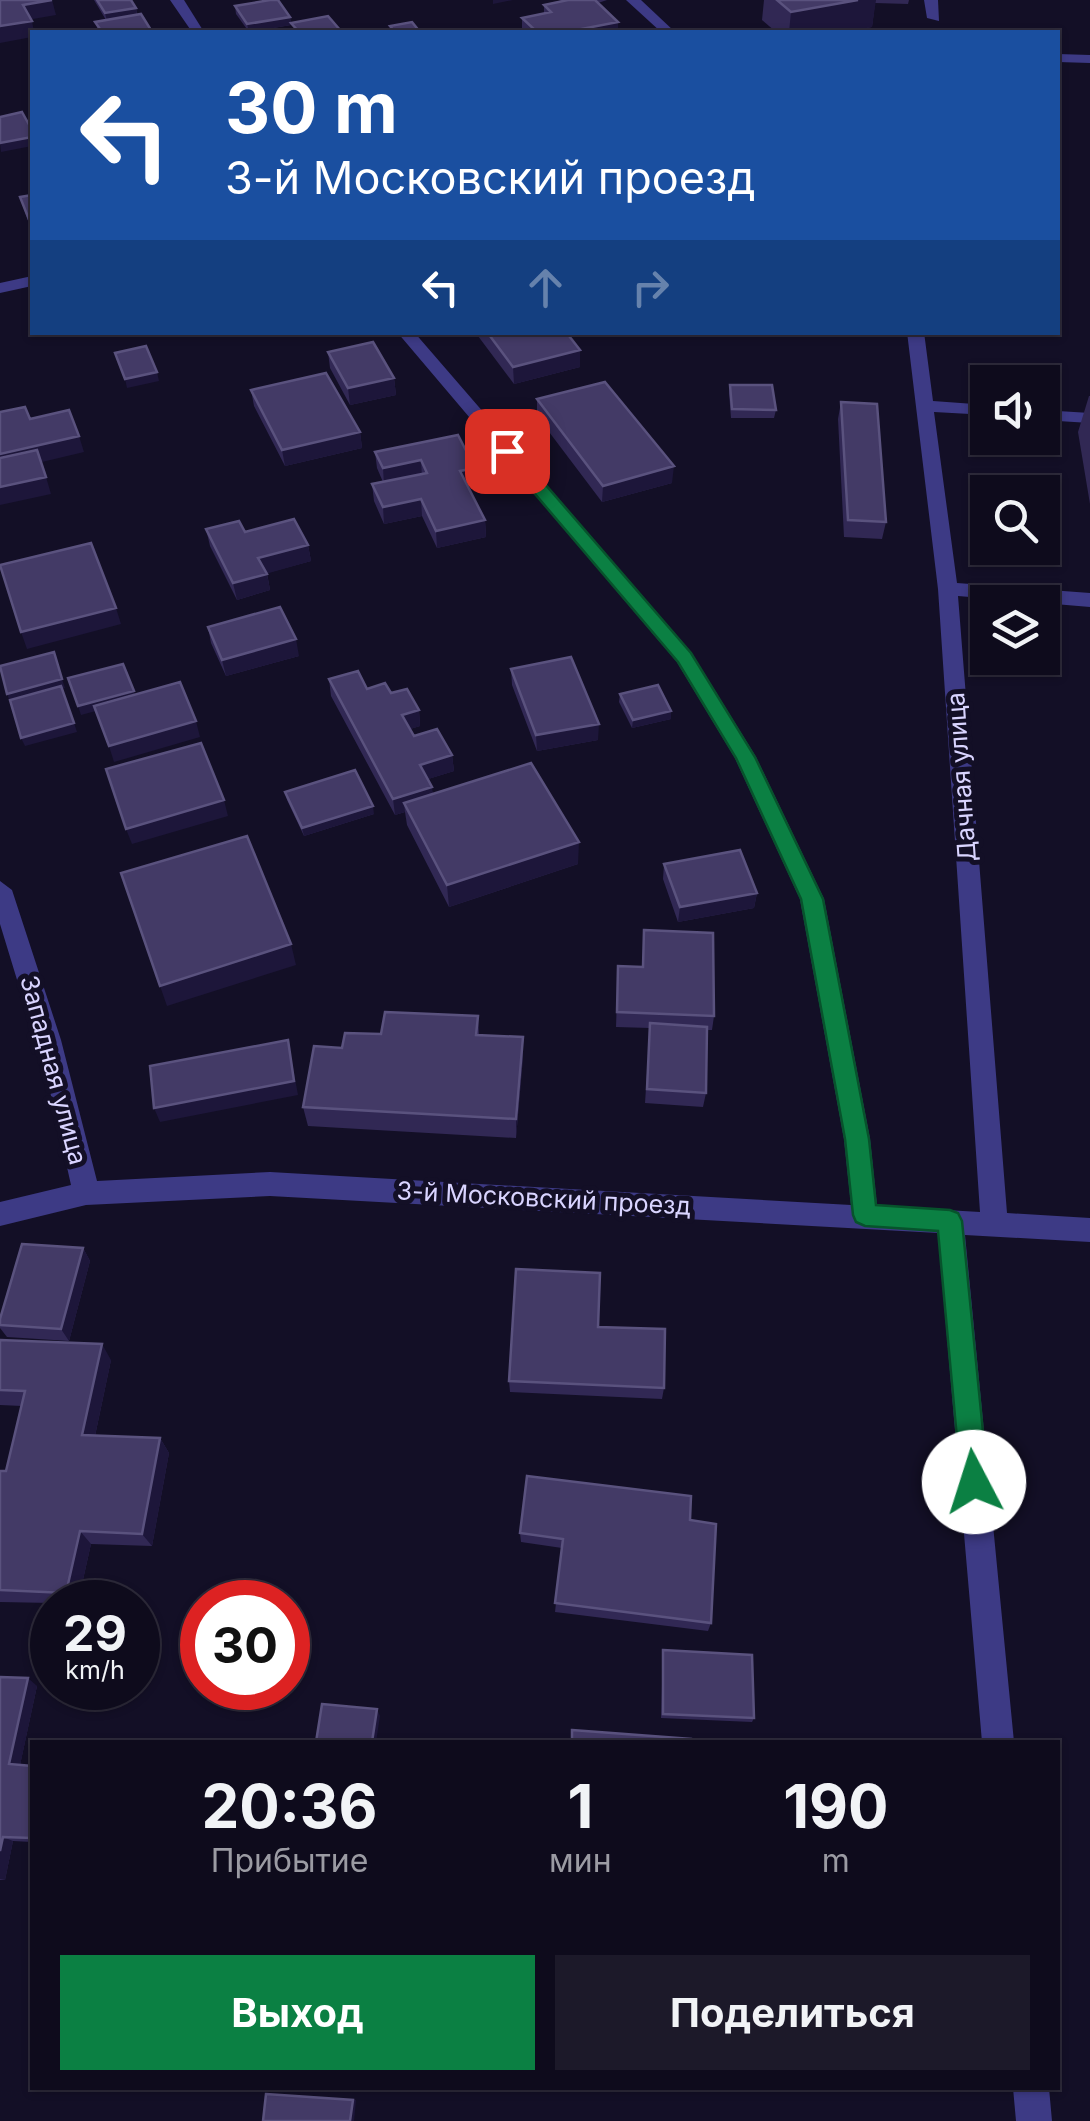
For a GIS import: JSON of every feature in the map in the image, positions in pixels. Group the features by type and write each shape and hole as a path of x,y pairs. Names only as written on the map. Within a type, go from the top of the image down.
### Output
{"street":[{"path":"177,0 197,30"},
{"path":"633,0 666,30"},
{"path":"931,0 934,18"},
{"path":"1060,58 1090,59"},
{"path":"0,288 30,281"},
{"path":"408,335 684,658 745,757 812,899 857,1139 865,1215"},
{"name":"Дачная улица","path":"915,335 948,589 994,1224"},
{"path":"925,406 970,409"},
{"path":"1060,416 1090,418"},
{"path":"948,589 1090,600"},
{"name":"Западная улица","path":"0,890 48,1028 70,1110 86,1194"},
{"name":"3-й Московский проезд","path":"0,1214 86,1194 270,1184 1090,1230"},
{"path":"950,1221 998,1740"},
{"path":"1030,2090 1034,2121"}],"building":[{"path":"0,0 52,0 23,5 32,21 0,26"},
{"path":"97,0 131,0 136,8 105,13"},
{"path":"278,0 290,17 247,24 235,6"},
{"path":"595,0 618,22 576,30 535,30 522,18 551,12 544,5"},
{"path":"777,0 858,0 791,12"},
{"path":"141,14 151,30 101,30 95,22"},
{"path":"328,16 340,30 297,30 291,23"},
{"path":"412,22 418,30 393,30 390,26"},
{"path":"22,112 30,126 30,137 0,143 0,117"},
{"path":"30,195 30,222 20,197"},
{"path":"489,335 568,335 580,350 513,367"},
{"path":"373,342 394,378 348,388 328,352"},
{"path":"146,346 157,372 125,379 115,353"},
{"path":"326,373 360,432 282,450 251,390"},
{"path":"605,382 674,466 603,486 537,399"},
{"path":"730,385 772,385 776,410 732,409"},
{"path":"841,402 877,404 886,522 848,520"},
{"path":"25,407 30,419 69,410 79,436 0,454 0,412"},
{"path":"458,435 475,468 460,471 485,520 436,531 421,499 383,507 372,484 427,473 421,460 383,468 375,452"},
{"path":"37,450 46,477 0,487 0,458"},
{"path":"294,519 308,545 258,558 267,574 233,583 206,529 239,521 245,532"},
{"path":"91,543 116,608 21,632 0,565"},
{"path":"280,607 296,639 222,660 208,627"},
{"path":"54,652 62,679 7,694 0,666"},
{"path":"571,657 599,724 536,735 511,669"},
{"path":"123,664 134,691 78,706 68,678"},
{"path":"358,671 367,689 385,683 391,693 407,689 419,710 402,715 414,736 437,729 452,755 420,765 432,787 393,799 329,679"},
{"path":"180,682 196,721 109,746 94,706"},
{"path":"658,685 671,711 633,720 620,694"},
{"path":"61,686 74,723 21,738 10,700"},
{"path":"201,743 224,800 126,829 106,769"},
{"path":"531,763 579,842 447,885 404,803"},
{"path":"355,770 373,806 302,828 285,792"},
{"path":"247,836 291,944 160,986 121,873"},
{"path":"740,850 757,893 680,907 664,864"},
{"path":"644,930 713,933 714,1016 617,1012 618,966 643,967"},
{"path":"385,1012 478,1016 476,1035 523,1037 516,1119 303,1107 314,1046 342,1048 345,1033 381,1034"},
{"path":"650,1023 707,1027 706,1093 647,1089"},
{"path":"288,1040 294,1081 154,1108 150,1066"},
{"path":"22,1244 83,1248 61,1329 0,1325"},
{"path":"516,1269 600,1273 598,1327 665,1329 664,1388 509,1381"},
{"path":"0,1340 102,1344 82,1435 160,1438 142,1534 80,1531 69,1580 30,1580 30,1591 0,1590 0,1471 6,1471 25,1391 0,1390"},
{"path":"527,1476 691,1496 690,1520 716,1524 711,1623 555,1603 563,1539 520,1533"},
{"path":"663,1650 752,1655 754,1718 663,1714"},
{"path":"0,1677 28,1678 9,1764 30,1766 30,1838 3,1837 0,1851"},
{"path":"322,1704 377,1709 372,1740 316,1740"},
{"path":"572,1730 691,1739 691,1740 572,1740"},
{"path":"266,2094 353,2100 350,2121 263,2121"}],"route":[{"path":"507,451 684,658 745,757 812,899 857,1139 865,1215 950,1221 974,1482"}]}
